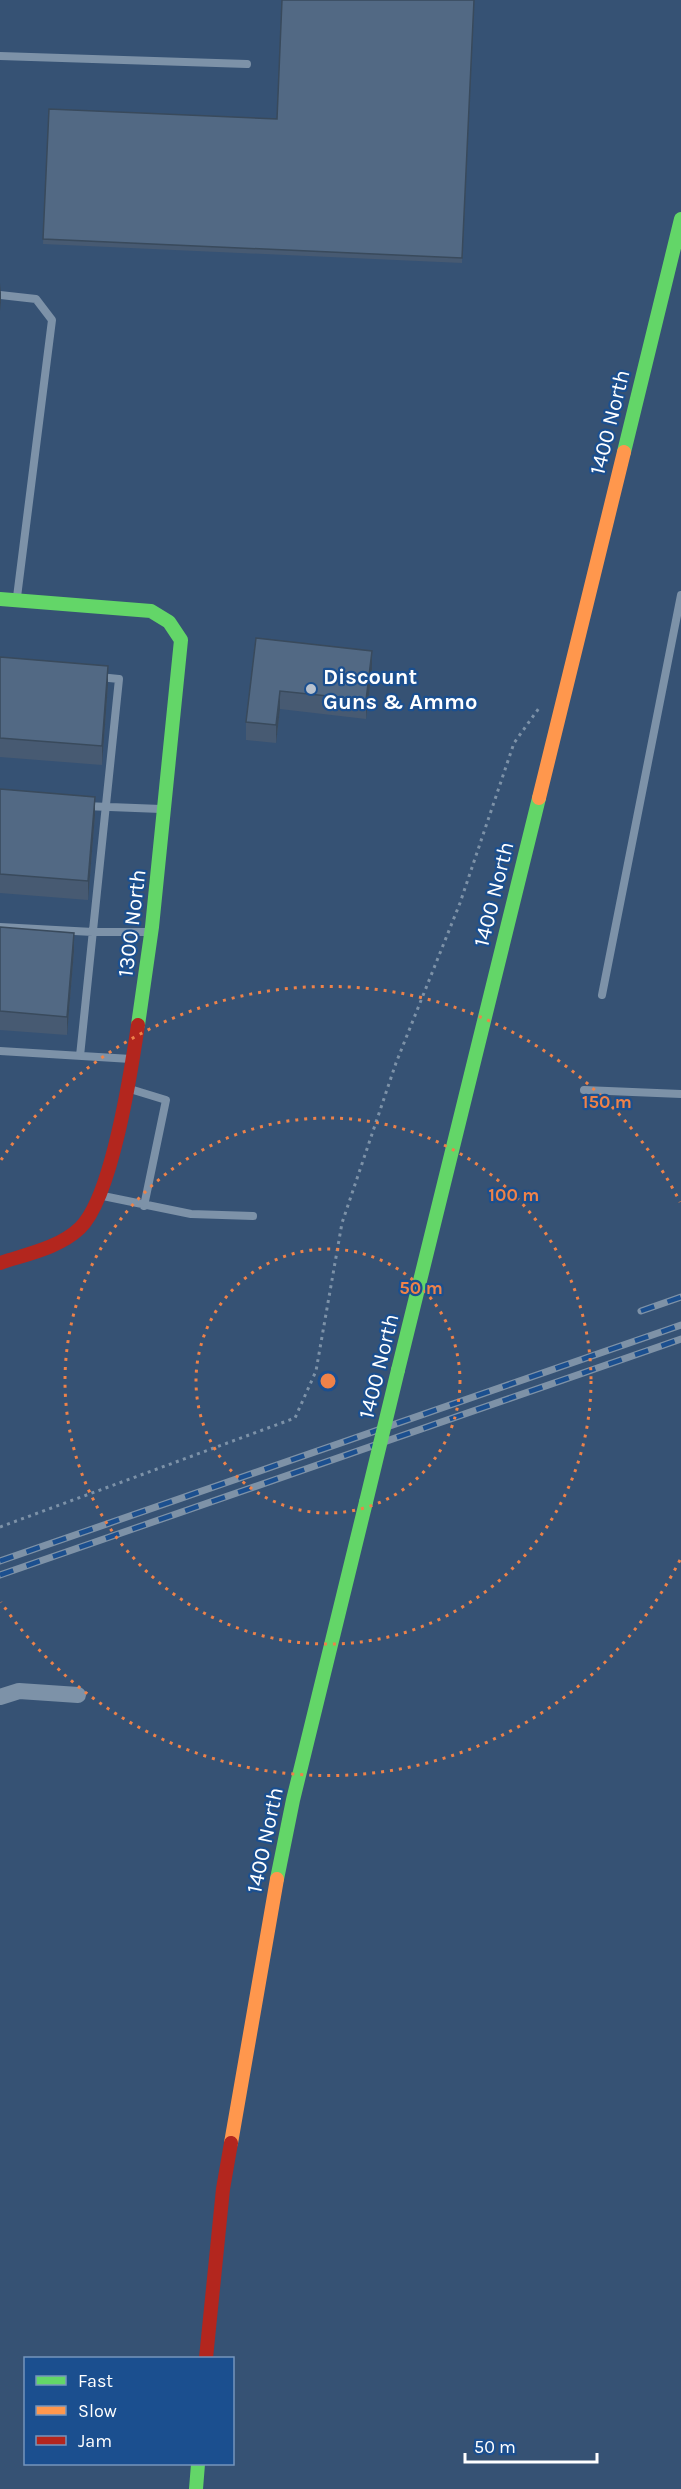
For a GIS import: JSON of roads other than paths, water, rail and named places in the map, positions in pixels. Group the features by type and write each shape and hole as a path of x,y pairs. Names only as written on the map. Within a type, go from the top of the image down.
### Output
{"main road":[{"name":"1400 North","path":"206,2357 223,2189 265,1937 293,1800 681,219"},
{"path":"0,599 16,600"},
{"name":"1300 North","path":"0,1263 61,1240 75,1232 87,1219 99,1195 133,1059 153,932 181,640 175,626 164,616 151,611 16,600"},
{"path":"196,2489 198,2465"}],"street":[{"path":"0,1697 19,1691 78,1695"}],"lane":[{"path":"0,56 247,64"},
{"path":"0,295 36,299 52,320 16,600"},
{"path":"602,995 681,595"},
{"path":"80,1056 118,679 95,677"},
{"path":"71,804 164,810"},
{"path":"0,927 93,932 153,932"},
{"path":"0,1051 133,1059"},
{"path":"127,1088 166,1100 144,1206"},
{"path":"584,1090 681,1094"},
{"path":"99,1195 191,1214 253,1215"}],"railway":[{"path":"641,1311 681,1297"},
{"path":"0,1561 681,1325"},
{"path":"0,1575 681,1339"}],"place":[{"name":"Discount Guns & Ammo","path":"311,689"}]}
